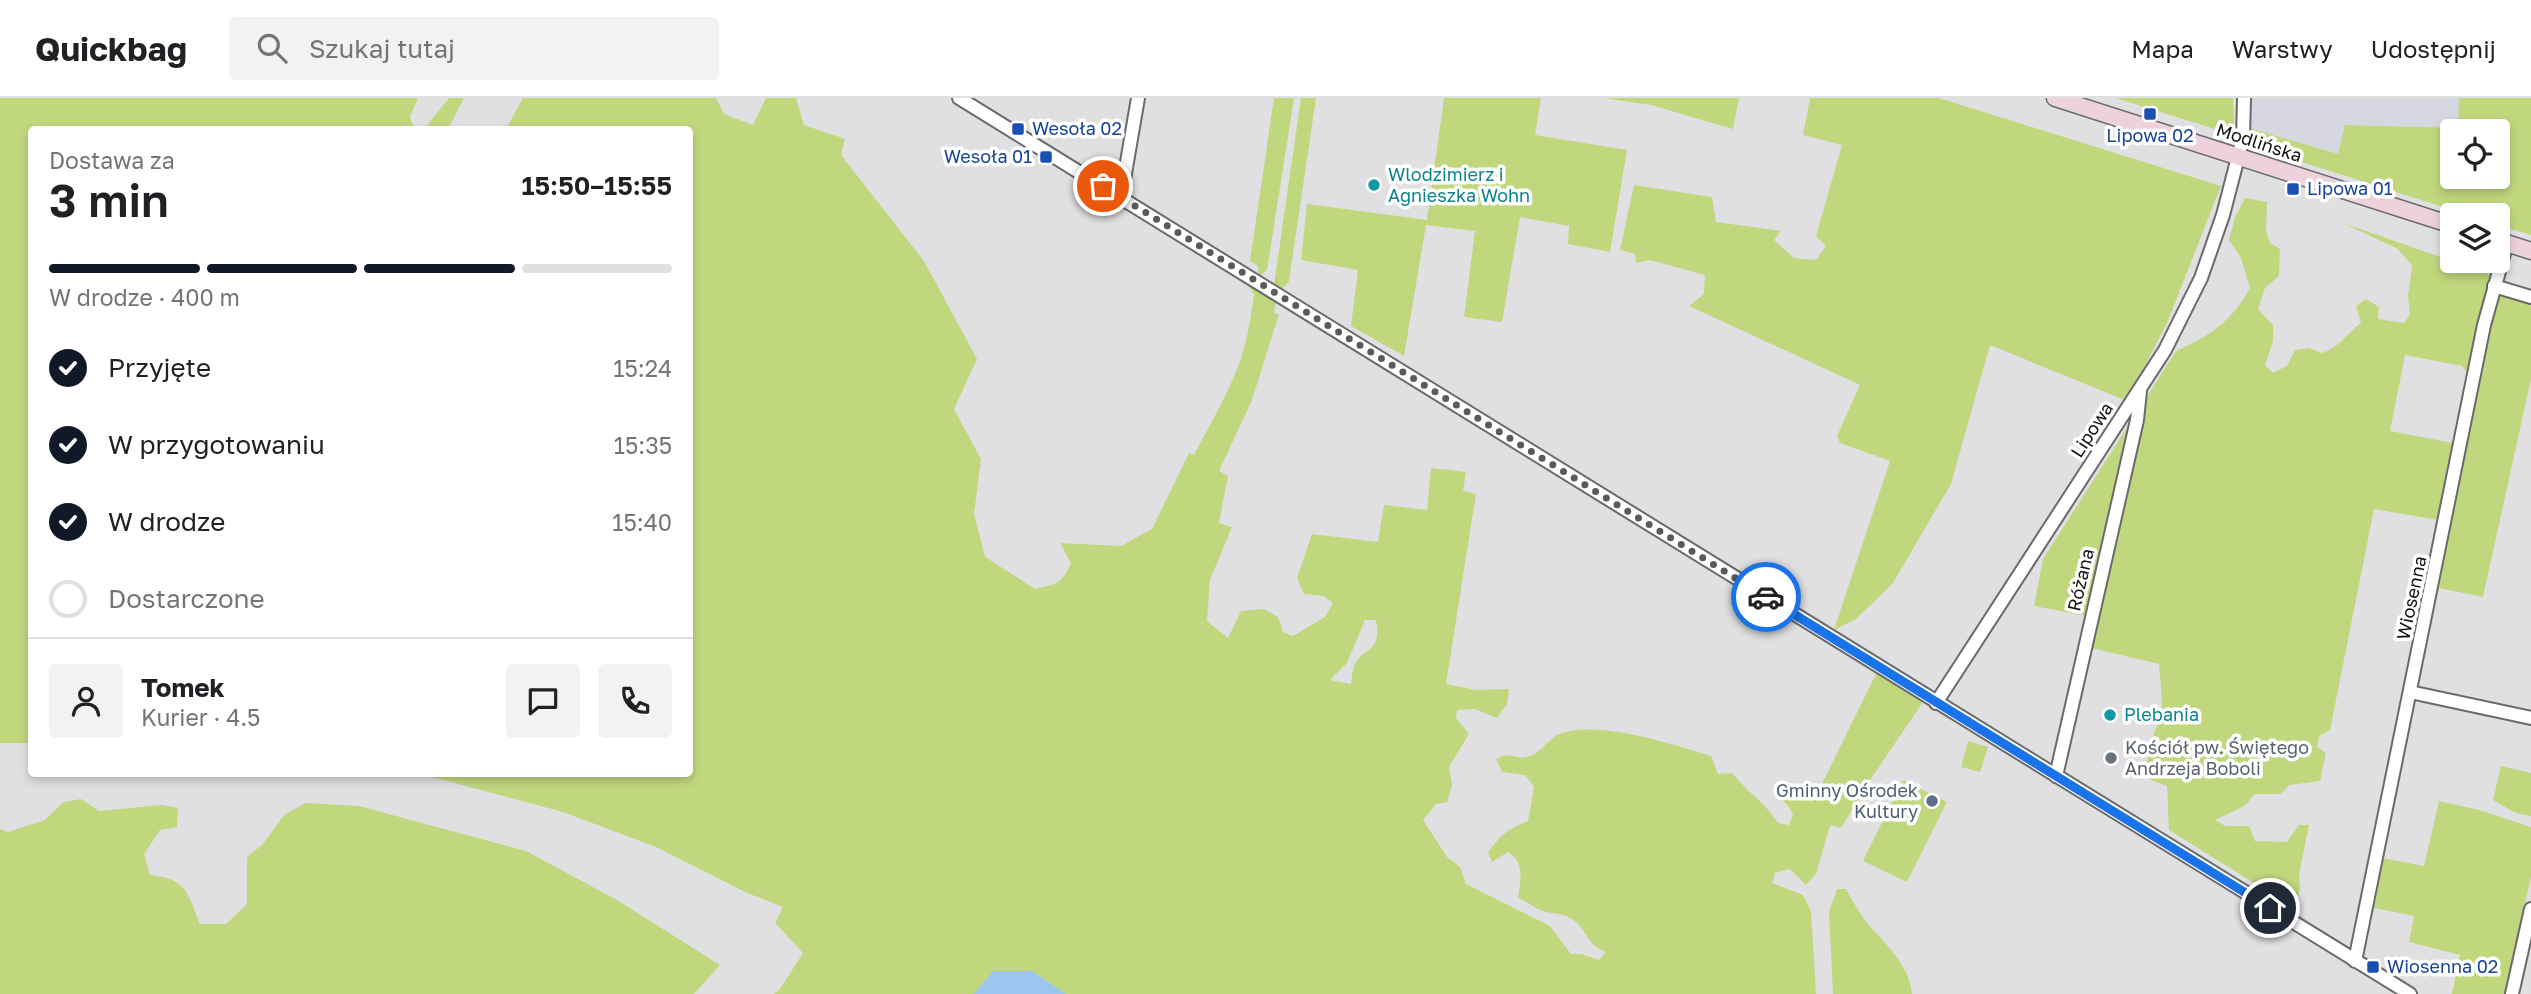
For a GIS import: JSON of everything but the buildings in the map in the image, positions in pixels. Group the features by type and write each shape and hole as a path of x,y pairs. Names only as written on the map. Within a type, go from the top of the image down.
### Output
{"main road":[{"name":"Modlińska","path":"2055,98 2440,221"},
{"path":"2510,244 2531,251"}],"street":[{"path":"959,98 2410,994"},
{"path":"1121,197 1138,98"},
{"name":"Lipowa","path":"1936,703 2165,350 2201,278 2223,215 2243,136 2244,98"},
{"name":"Wiosenna","path":"2355,961 2496,273"},
{"path":"2494,286 2531,296"},
{"name":"Różana","path":"2056,776 2137,420 2140,391"},
{"path":"2410,692 2531,718"},
{"path":"2512,994 2531,909"}],"shaded area":[{"path":"2250,98 2459,98 2459,119 2440,119 2440,127 2346,125 2338,154 2249,128"}],"green space":[{"path":"0,98 418,98 410,117 413,126 28,126 28,743 0,743"},
{"path":"449,98 464,98 450,126 426,126"},
{"path":"523,98 716,98 724,114 753,125 766,98 796,98 804,125 845,139 841,155 924,261 977,359 954,409 981,459 974,514 985,557 1035,589 1058,582 1068,570 1071,563 1060,543 1121,546 1152,529 1189,453 1194,455 1219,407 1243,350 1254,294 1246,283 1225,269 1274,298 1274,313 1279,314 1252,400 1219,471 1228,476 1219,523 1232,527 1210,580 1207,621 1228,638 1241,611 1264,609 1278,617 1283,632 1293,636 1325,617 1333,603 1324,596 1304,594 1297,578 1312,534 1378,542 1384,505 1427,510 1431,468 1466,472 1463,491 1476,494 1446,684 1476,690 1509,689 1507,704 1497,718 1475,709 1457,710 1456,718 1469,734 1449,767 1452,785 1447,802 1436,804 1423,820 1447,857 1460,867 1466,884 1550,926 1571,954 1599,960 1606,952 1593,944 1580,926 1570,918 1542,911 1518,898 1520,867 1514,856 1508,852 1492,862 1488,853 1505,833 1528,821 1534,787 1525,775 1502,772 1496,759 1532,755 1557,735 1573,731 1591,729 1633,735 1711,756 1718,774 1732,773 1768,809 1778,823 1789,825 1793,814 1787,804 1778,799 1792,792 1816,796 1877,672 1923,702 1841,828 1830,825 1816,874 1806,885 1790,869 1775,873 1772,883 1803,895 1811,911 1816,994 774,994 803,953 775,923 783,907 747,893 656,847 563,812 426,777 693,777 693,126 508,126","holes":["1365,620 1376,620 1374,644 1354,666 1351,684 1330,680 1347,663"]},
{"path":"1274,98 1294,98 1267,270 1259,276 1258,266 1250,261"},
{"path":"1301,98 1316,98 1289,281 1281,291 1274,285"},
{"path":"1444,98 1541,98 1535,135 1627,150 1610,252 1568,244 1569,226 1520,217 1502,322 1464,317 1475,231 1426,225 1404,356 1351,326 1358,270 1301,260 1307,204 1427,220"},
{"path":"1603,98 1739,98 1733,129 1651,105"},
{"path":"1810,98 1939,98 2221,186 2167,323 2127,401 1990,345 1951,484 1893,583 1856,619 1834,630 1890,461 1840,443 1837,436 1860,385 1689,306 1704,294 1705,275 1650,260 1636,263 1635,254 1620,250 1634,185 1712,197 1716,222 1781,231 1774,240 1794,258 1816,260 1826,246 1816,236 1842,145 1803,135"},
{"path":"2116,98 2233,98 2234,126 2224,132"},
{"path":"2459,98 2531,98 2531,235 2510,229 2510,203 2440,203 2440,206 2248,145 2249,128 2338,154 2345,125 2440,128 2440,189 2510,189 2510,119 2458,119"},
{"path":"2245,198 2267,202 2266,231 2270,243 2280,249 2279,276 2265,288 2258,309 2273,325 2273,341 2265,365 2273,373 2287,366 2295,350 2309,348 2322,353 2339,343 2361,323 2356,306 2366,299 2379,307 2378,319 2404,323 2410,314 2408,295 2412,266 2398,249 2343,223 2440,257 2440,273 2492,275 2467,372 2462,366 2405,355 2390,431 2453,443 2438,520 2374,509 2330,730 2319,736 2317,747 2326,753 2320,781 2289,785 2281,794 2254,794 2246,805 2215,820 2225,826 2249,826 2255,841 2287,842 2299,825 2309,825 2299,874 2300,889 2291,906 2169,830 2167,786 2151,780 2147,763 2161,710 2159,664 2087,647 2087,616 2034,606 2043,559 2176,351 2219,326 2236,310 2250,288 2241,258 2229,240 2235,217"},
{"path":"2498,295 2531,304 2531,379 2483,597 2439,588 2478,378"},
{"path":"1968,741 1988,747 1980,772 1961,767"},
{"path":"2501,766 2531,773 2531,816 2516,813 2493,800"},
{"path":"1903,780 1947,802 1907,882 1863,861"},
{"path":"81,799 99,811 162,805 178,808 177,827 160,830 144,854 150,875 172,880 184,889 200,924 226,924 247,904 247,857 263,844 284,815 305,803 359,806 526,851 617,900 720,965 694,994 0,994 0,829 8,832 45,820 63,802"},
{"path":"2439,801 2479,810 2531,827 2531,877 2505,994 2452,994 2460,955 2409,942 2414,916 2374,908 2383,858 2424,866"},
{"path":"1837,889 1846,889 1863,917 1897,957 1907,974 1912,994 1833,994 1829,912"}],"water":[{"path":"993,971 1032,971 1066,994 974,994"}],"way so far":[{"path":"1103,186 1766,597"}],"place":[{"name":"Lipowa 02","path":"2150,114"},
{"name":"Wesoła 02","path":"1018,129"},
{"name":"Wesoła 01","path":"1046,157"},
{"name":"Wlodzimierz i Agnieszka Wohn","path":"1374,185"},
{"name":"Lipowa 01","path":"2293,189"},
{"name":"Plebania","path":"2110,715"},
{"name":"Kościół pw. Świętego Andrzeja Boboli","path":"2111,758"},
{"name":"Gminny Ośrodek Kultury","path":"1932,801"},
{"name":"Wiosenna 02","path":"2373,967"}],"route":[{"path":"1766,597 2270,908"}]}
